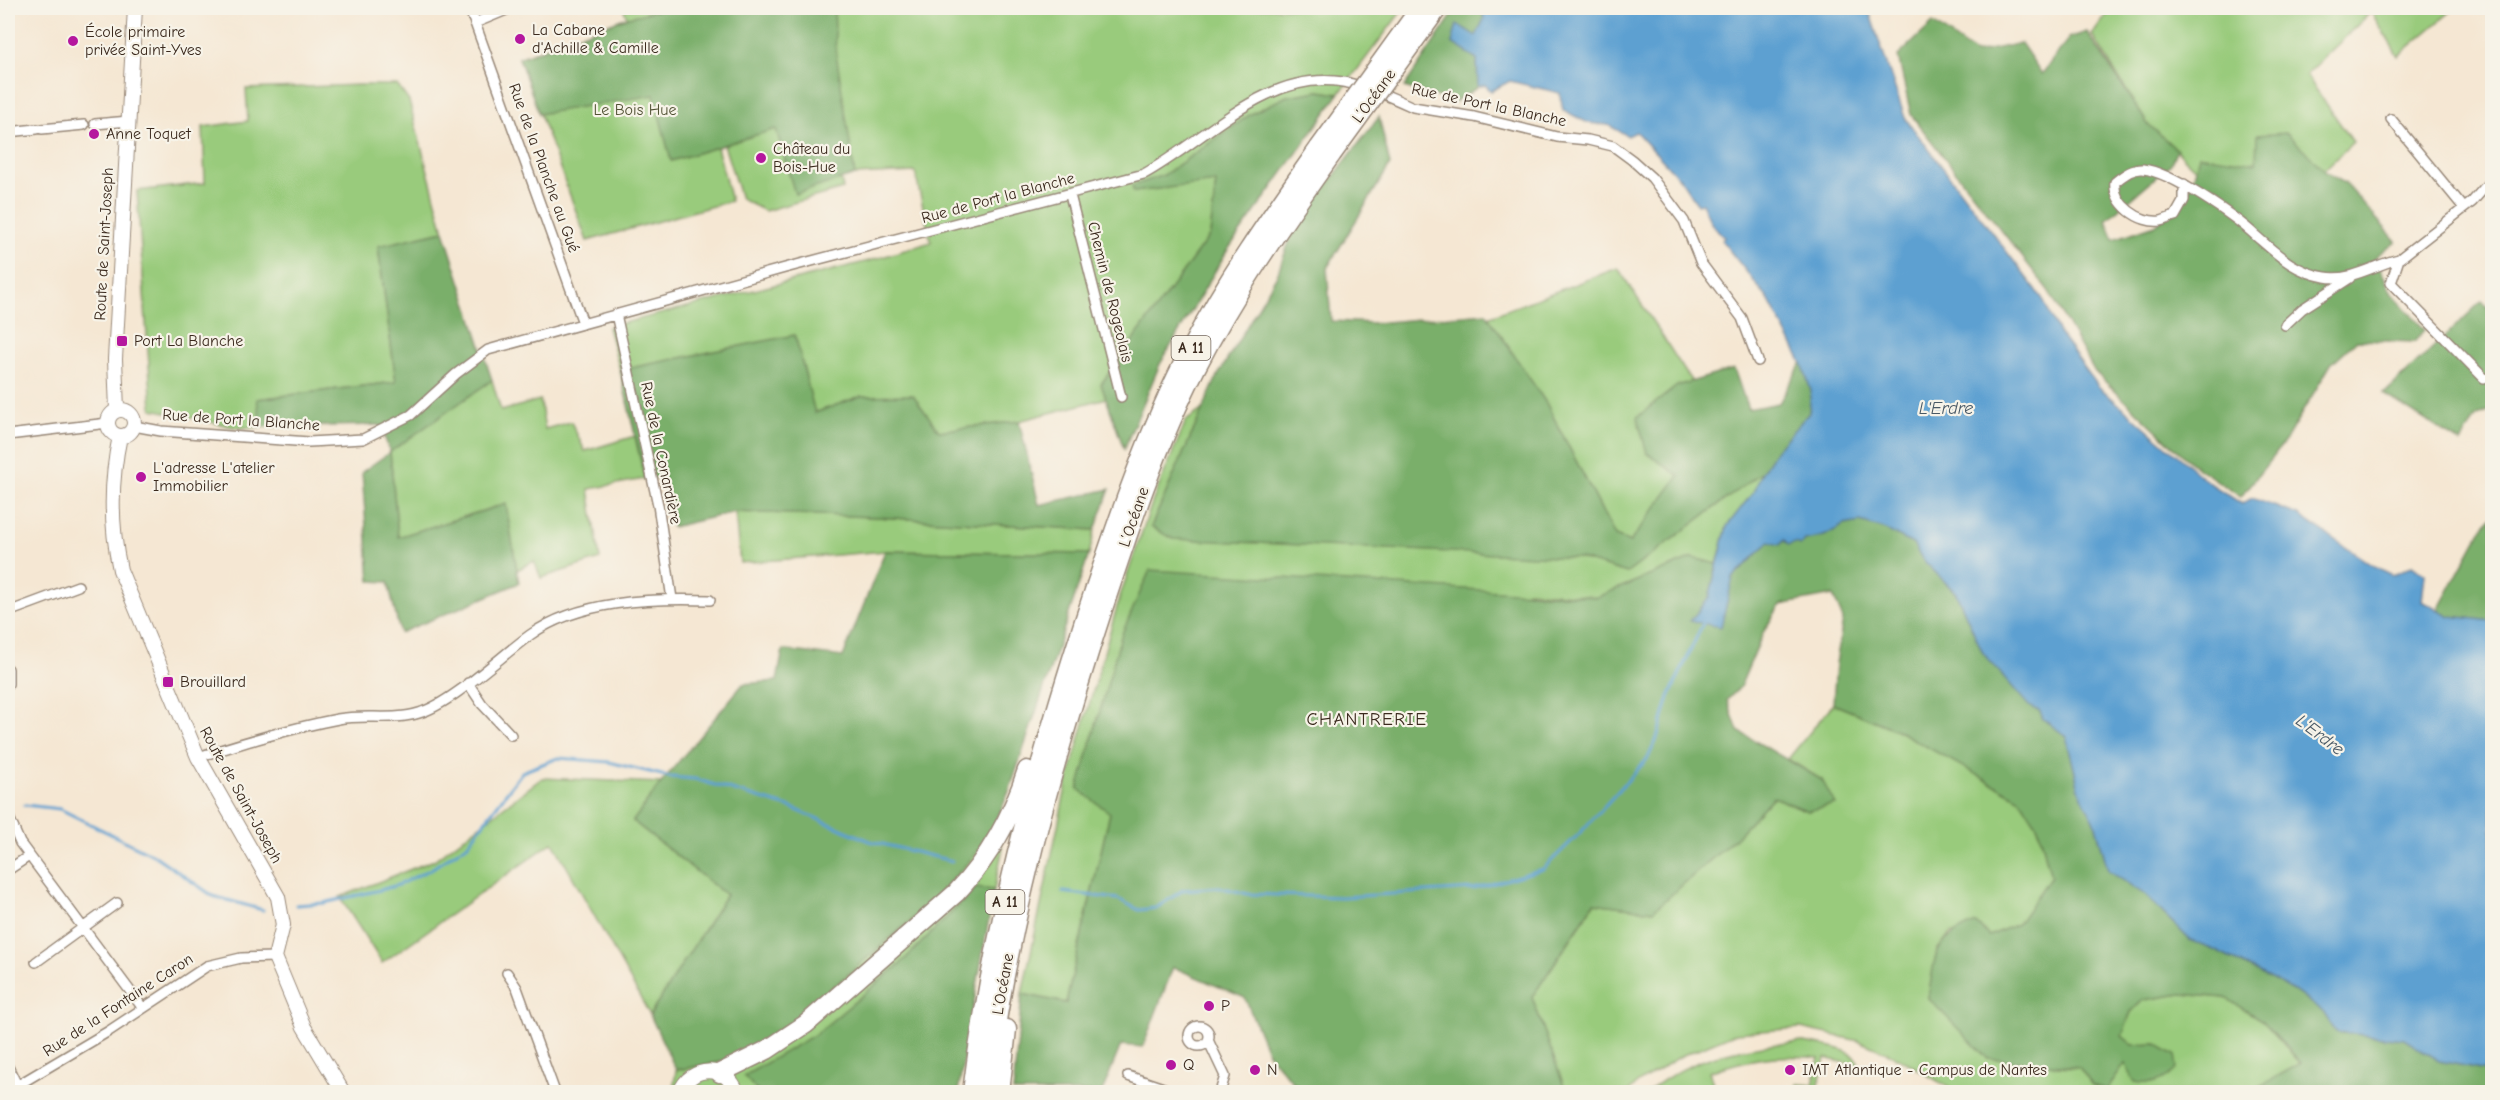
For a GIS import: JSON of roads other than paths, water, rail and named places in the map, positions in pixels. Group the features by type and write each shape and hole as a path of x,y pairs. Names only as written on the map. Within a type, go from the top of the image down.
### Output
{"highway":[{"name":"L’Océane","path":"986,1092 1008,956 1029,860 1061,741 1127,536 1159,450 1185,390 1221,320 1326,151 1420,8"},
{"name":"L’Océane","path":"972,1092 1004,910 1054,716 1125,500 1170,390 1223,290 1326,151 1438,8"},
{"path":"720,1073 760,1054 806,1024 940,909 973,875 1001,834 1021,788 1039,734 1054,716"},
{"path":"1000,1092 1014,979 1008,956"}],"street":[{"name":"Route de Saint-Joseph","path":"117,410 115,359 135,8"},
{"name":"Rue de la Planche au Gué","path":"469,8 583,323"},
{"path":"475,23 495,10 511,8"},
{"name":"Rue de Port la Blanche","path":"134,426 161,431 309,442 363,439 411,415 456,374 488,350 1144,174 1173,158 1273,90 1298,82 1322,80 1345,82 1389,96 1413,107 1473,117 1557,137 1588,140 1613,146 1632,160 1667,196 1684,221 1701,263 1742,318 1758,361"},
{"path":"2391,119 2463,208"},
{"path":"95,124 129,121"},
{"path":"8,132 84,125"},
{"path":"2184,184 2184,200 2175,216 2160,221 2138,217 2118,200 2113,192 2115,182 2129,171 2142,169 2184,184 2255,234 2297,270 2327,278 2358,274"},
{"path":"2285,325 2319,297 2358,274 2399,259 2463,208 2493,179"},
{"name":"Chemin de Rogeolais","path":"1070,195 1121,397"},
{"path":"2399,259 2391,283 2484,378"},
{"name":"Rue de la Conardière","path":"616,314 658,505 672,599"},
{"path":"117,410 130,413 134,426 128,434 120,436 112,432 108,423 110,416 117,410"},
{"path":"8,435 108,423"},
{"name":"Route de Saint-Joseph","path":"120,436 110,492 113,538 120,570 198,757 278,897 283,926 275,957"},
{"path":"8,612 78,586"},
{"path":"198,757 338,719 421,713 468,683 532,633 569,615 609,606 672,599 710,600"},
{"path":"8,669 8,684"},
{"path":"468,683 482,704 511,735"},
{"path":"8,815 20,843 29,856 142,1007"},
{"path":"8,870 29,856"},
{"path":"36,962 117,903"},
{"path":"275,957 304,1027 343,1092"},
{"name":"Rue de la Fontaine Caron","path":"8,1090 109,1031 207,966 233,959 275,957"},
{"path":"507,973 517,988 555,1092"},
{"path":"1208,1040 1225,1076 1220,1092"},
{"path":"8,1066 17,1085"},
{"path":"680,1092 685,1083 695,1074 708,1071 720,1073 730,1080 737,1092"},
{"path":"1128,1076 1175,1092"}],"water":[{"name":"L'Erdre","path":"1481,8 1871,8 1869,11 1905,118 2042,298 2059,333 2098,386 2208,482 2242,504 2252,498 2298,515 2372,565 2393,575 2413,565 2425,574 2422,601 2450,616 2492,621 2492,1071 2439,1061 2404,1039 2336,1032 2323,1012 2294,991 2190,940 2145,895 2108,870 2095,822 2080,793 2066,736 2043,719 2040,711 2029,706 1983,653 1956,593 1923,560 1913,544 1884,529 1860,522 1844,525 1824,536 1805,540 1801,545 1796,543 1788,545 1784,540 1780,545 1769,542 1733,578 1721,627 1690,621 1709,598 1727,526 1755,490 1762,472 1776,450 1809,413 1811,391 1802,363 1768,299 1722,241 1724,237 1711,223 1702,203 1697,204 1681,180 1636,132 1628,136 1608,125 1588,123 1563,110 1560,93 1510,81 1491,91 1485,85 1478,87 1477,59 1452,43 1457,24 1476,36 1484,19"}],"waterway":[{"path":"1063,892 1118,899 1139,910 1156,908 1183,890 1219,887 1248,894 1342,897 1474,889 1543,869 1581,832 1648,758 1657,738 1669,697 1704,621"},
{"path":"296,905 324,903 380,890 398,885 431,869 467,845 522,772 558,758 609,762 670,777 695,779 792,808 870,841 952,861"},
{"path":"25,805 60,809 155,856 213,896 263,910"}],"place":[{"name":"La Cabane d'Achille & Camille","path":"520,39"},
{"name":"École primaire privée Saint-Yves","path":"73,41"},
{"name":"Anne Toquet","path":"94,134"},
{"name":"Château du Bois-Hue","path":"761,158"},
{"name":"Port La Blanche","path":"122,341"},
{"name":"L'adresse L'atelier Immobilier","path":"141,477"},
{"name":"Brouillard","path":"168,682"},
{"name":"P","path":"1209,1006"},
{"name":"Q","path":"1171,1065"},
{"name":"N","path":"1255,1070"},
{"name":"IMT Atlantique - Campus de Nantes","path":"1790,1070"}],"district":[{"name":"CHANTRERIE","path":"1367,719"}],"park label":[{"name":"Le Bois Hue","path":"635,110"}]}
